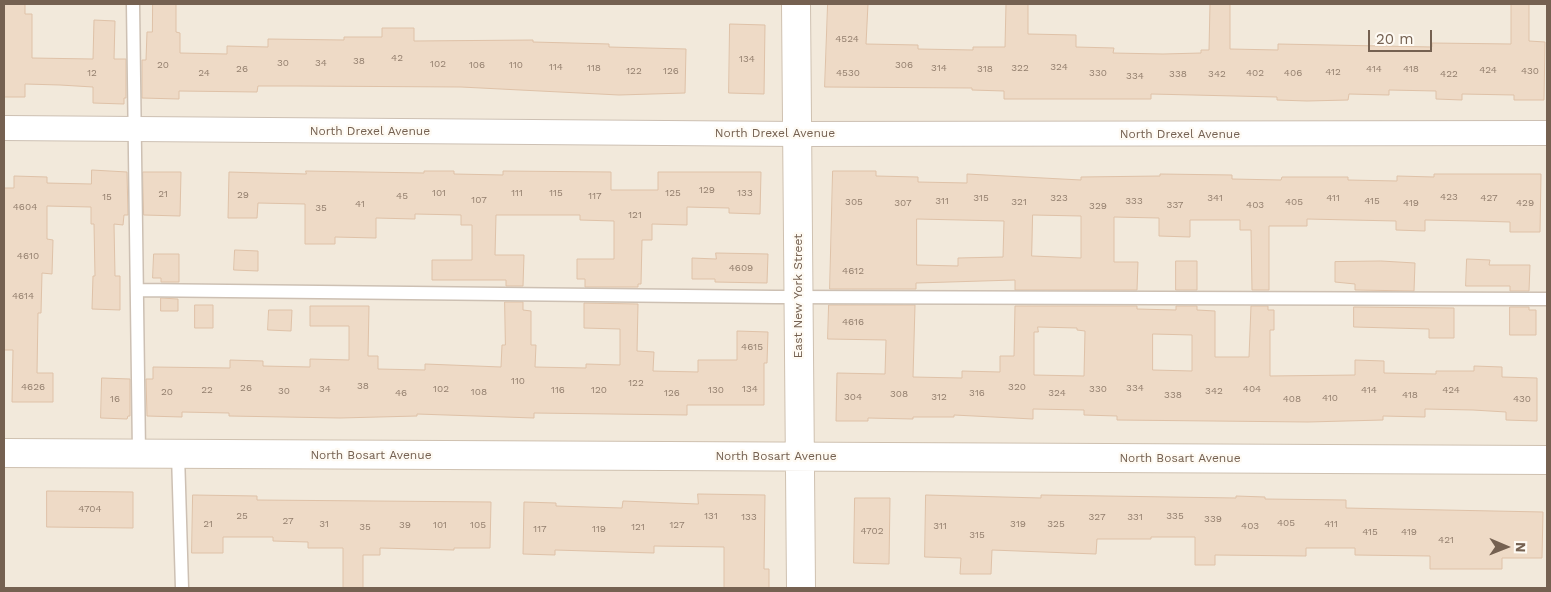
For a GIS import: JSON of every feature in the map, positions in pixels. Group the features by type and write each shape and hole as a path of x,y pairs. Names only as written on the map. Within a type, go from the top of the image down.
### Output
{"street":[{"name":"East New York Street","path":"796,4 801,588"},
{"name":"North Drexel Avenue","path":"4,128 797,134 1547,133"},
{"name":"North Bosart Avenue","path":"4,453 1547,460"}],"lane":[{"path":"133,4 139,454"},
{"path":"137,290 798,297 1547,300"},
{"path":"178,454 182,588"}],"shaded area":[{"path":"4,4 1547,4 1547,588 4,588"}],"building":[{"path":"4,4 25,4 25,14 32,14 32,58 93,59 94,20 115,21 114,59 126,59 126,98 124,98 124,104 93,103 93,87 60,85 25,84 25,97 4,97"},
{"path":"153,4 176,4 176,32 180,33 180,53 227,54 227,46 268,47 268,39 344,40 344,37 382,37 382,28 414,28 414,41 533,40 533,42 609,44 609,47 686,49 685,93 619,95 461,87 258,86 257,92 179,91 179,99 142,98 142,60 146,60 147,32 152,32"},
{"path":"828,4 868,4 866,44 918,45 918,49 973,50 973,47 1005,47 1006,4 1028,4 1028,34 1076,35 1076,47 1114,48 1113,53 1163,54 1201,53 1201,50 1209,50 1210,4 1230,4 1230,49 1278,50 1278,44 1432,47 1432,43 1511,44 1511,4 1529,4 1529,41 1545,42 1544,100 1514,100 1514,95 1462,94 1462,100 1436,99 1436,91 1389,90 1389,95 1349,94 1348,100 1307,101 1277,100 1277,97 1151,94 1151,99 1004,99 1004,91 972,90 972,88 825,87"},
{"path":"730,24 765,25 764,94 729,93"},
{"path":"92,170 127,172 128,215 124,215 123,225 114,224 115,276 120,276 120,310 92,309 93,276 95,276 94,224 91,224 91,207 47,206 47,239 53,240 52,274 42,273 41,313 38,313 37,373 53,373 53,402 12,402 13,350 4,350 4,188 14,188 14,176 47,177 47,183 91,184"},
{"path":"306,171 424,173 424,171 454,171 454,174 503,175 503,171 611,172 611,190 658,190 658,172 761,172 760,214 729,213 729,208 687,207 687,225 652,224 652,240 642,240 641,284 638,284 638,287 585,287 585,279 577,279 577,259 614,259 614,221 580,220 580,215 496,215 495,255 524,255 523,286 506,286 506,280 432,280 432,260 472,260 472,225 461,225 461,215 415,214 415,219 376,218 376,238 335,237 335,244 305,244 305,204 258,203 257,218 228,218 229,172 306,174"},
{"path":"833,171 876,171 876,176 918,177 918,182 967,183 967,174 1081,180 1081,177 1160,176 1160,174 1232,175 1232,179 1281,180 1282,177 1348,177 1348,180 1397,181 1397,176 1434,177 1434,174 1541,174 1540,232 1510,232 1510,222 1474,221 1425,220 1425,231 1396,230 1396,221 1307,219 1307,226 1269,226 1269,290 1252,290 1251,230 1240,230 1240,220 1190,220 1190,237 1159,236 1159,218 1114,217 1114,262 1138,262 1137,290 1015,290 1015,280 916,283 916,289 830,289","holes":["1033,215 1081,216 1081,258 1032,256","917,219 1004,221 1003,257 958,258 958,266 917,265"]},
{"path":"143,172 181,172 180,216 144,215"},
{"path":"235,250 258,251 258,271 234,270"},
{"path":"716,253 768,254 767,283 715,282 715,279 692,279 692,258 716,259"},
{"path":"154,254 179,254 179,282 161,282 161,278 153,278"},
{"path":"1467,259 1490,260 1489,265 1530,265 1529,291 1510,291 1510,286 1466,286"},
{"path":"1176,261 1197,261 1197,290 1176,290"},
{"path":"1381,261 1415,263 1414,291 1355,290 1355,284 1335,282 1335,262"},
{"path":"161,298 178,299 178,311 161,311"},
{"path":"505,302 523,302 523,310 531,311 531,345 536,345 535,367 586,368 586,364 620,365 620,329 584,328 584,303 638,304 637,351 654,352 653,371 698,372 698,360 737,360 737,331 768,332 767,363 764,363 764,405 687,405 687,415 534,413 534,418 417,414 417,416 340,418 229,416 229,413 182,412 182,417 147,416 146,379 153,379 153,367 230,368 230,360 263,361 263,366 310,367 310,359 349,360 349,326 310,326 310,306 369,306 368,356 378,356 378,369 425,370 425,364 501,367 502,345 505,345"},
{"path":"195,305 213,305 213,328 195,328"},
{"path":"829,305 915,305 913,377 962,378 962,371 1000,372 1000,356 1014,356 1015,306 1137,306 1137,309 1176,310 1176,306 1197,306 1197,310 1215,311 1215,357 1249,357 1251,306 1268,306 1268,310 1274,310 1274,330 1270,330 1270,376 1355,375 1355,360 1384,361 1384,373 1436,374 1436,371 1474,371 1474,366 1502,367 1502,377 1537,378 1537,421 1506,420 1506,412 1473,410 1425,409 1425,417 1383,416 1383,420 1308,422 1117,420 1117,416 1084,415 1084,410 1033,409 1033,419 954,415 954,417 913,417 913,419 868,418 868,421 836,421 837,373 885,374 886,340 828,339","holes":["1038,327 1077,328 1077,330 1085,331 1084,376 1034,375 1034,332 1038,332","1153,334 1192,335 1192,371 1153,370"]},
{"path":"1354,307 1454,308 1454,338 1429,338 1429,329 1354,327"},
{"path":"1510,307 1529,307 1529,310 1536,310 1536,335 1510,335"},
{"path":"269,310 292,310 291,331 268,330"},
{"path":"102,378 130,379 130,416 127,419 101,418"},
{"path":"47,491 133,492 133,528 47,527"},
{"path":"698,494 765,495 764,569 769,569 769,588 724,588 724,547 654,546 654,553 555,550 555,555 523,554 524,502 556,503 556,506 622,508 623,501 698,504"},
{"path":"193,495 257,496 257,500 491,502 490,548 454,548 454,550 380,548 380,555 363,555 363,588 343,588 343,548 308,548 308,542 273,541 273,537 223,537 223,553 192,553"},
{"path":"926,495 1041,498 1041,495 1236,498 1236,496 1265,497 1265,499 1346,500 1346,508 1543,512 1542,558 1502,558 1502,569 1430,569 1430,556 1355,555 1355,548 1306,548 1306,556 1215,555 1215,565 1195,565 1195,537 1151,537 1151,539 1097,539 1096,554 992,550 991,574 960,574 961,558 925,557"},
{"path":"855,498 890,498 889,564 854,563"}]}
